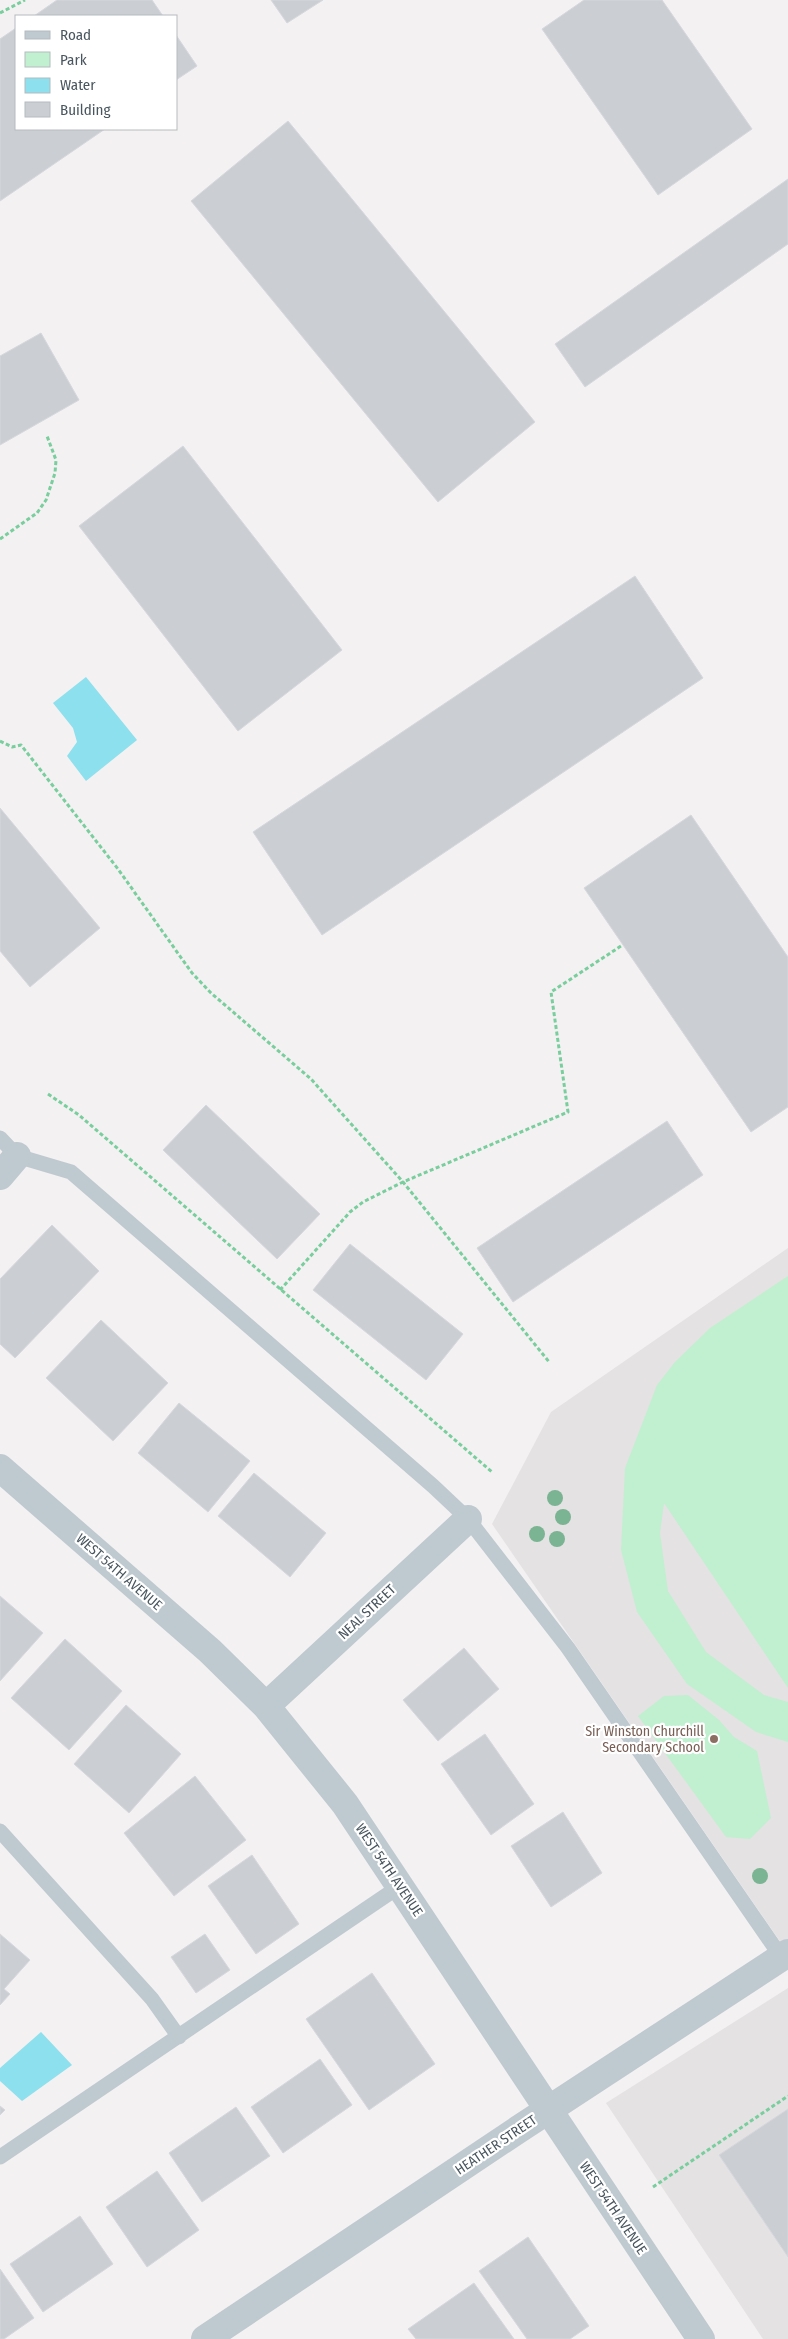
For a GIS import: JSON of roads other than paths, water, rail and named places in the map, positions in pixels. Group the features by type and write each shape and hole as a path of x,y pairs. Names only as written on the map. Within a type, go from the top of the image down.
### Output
{"street":[{"name":"WEST 54TH AVENUE","path":"0,1468 210,1651 266,1706 345,1804 701,2339"},
{"name":"NEAL STREET","path":"266,1706 468,1519"},
{"name":"HEATHER STREET","path":"205,2339 548,2110 785,1956"}],"lane":[{"path":"6,1157 71,1172 426,1480 468,1519 568,1648 785,1956"},
{"path":"0,1831 152,1999 179,2037"},
{"path":"0,2157 400,1886"}],"water":[{"path":"86,677 137,740 86,781 67,756 77,742 73,728 53,703"},
{"path":"41,2032 72,2065 22,2101 0,2081 0,2068"}],"place":[{"name":"Sir Winston Churchill Secondary School","path":"714,1739"}]}
